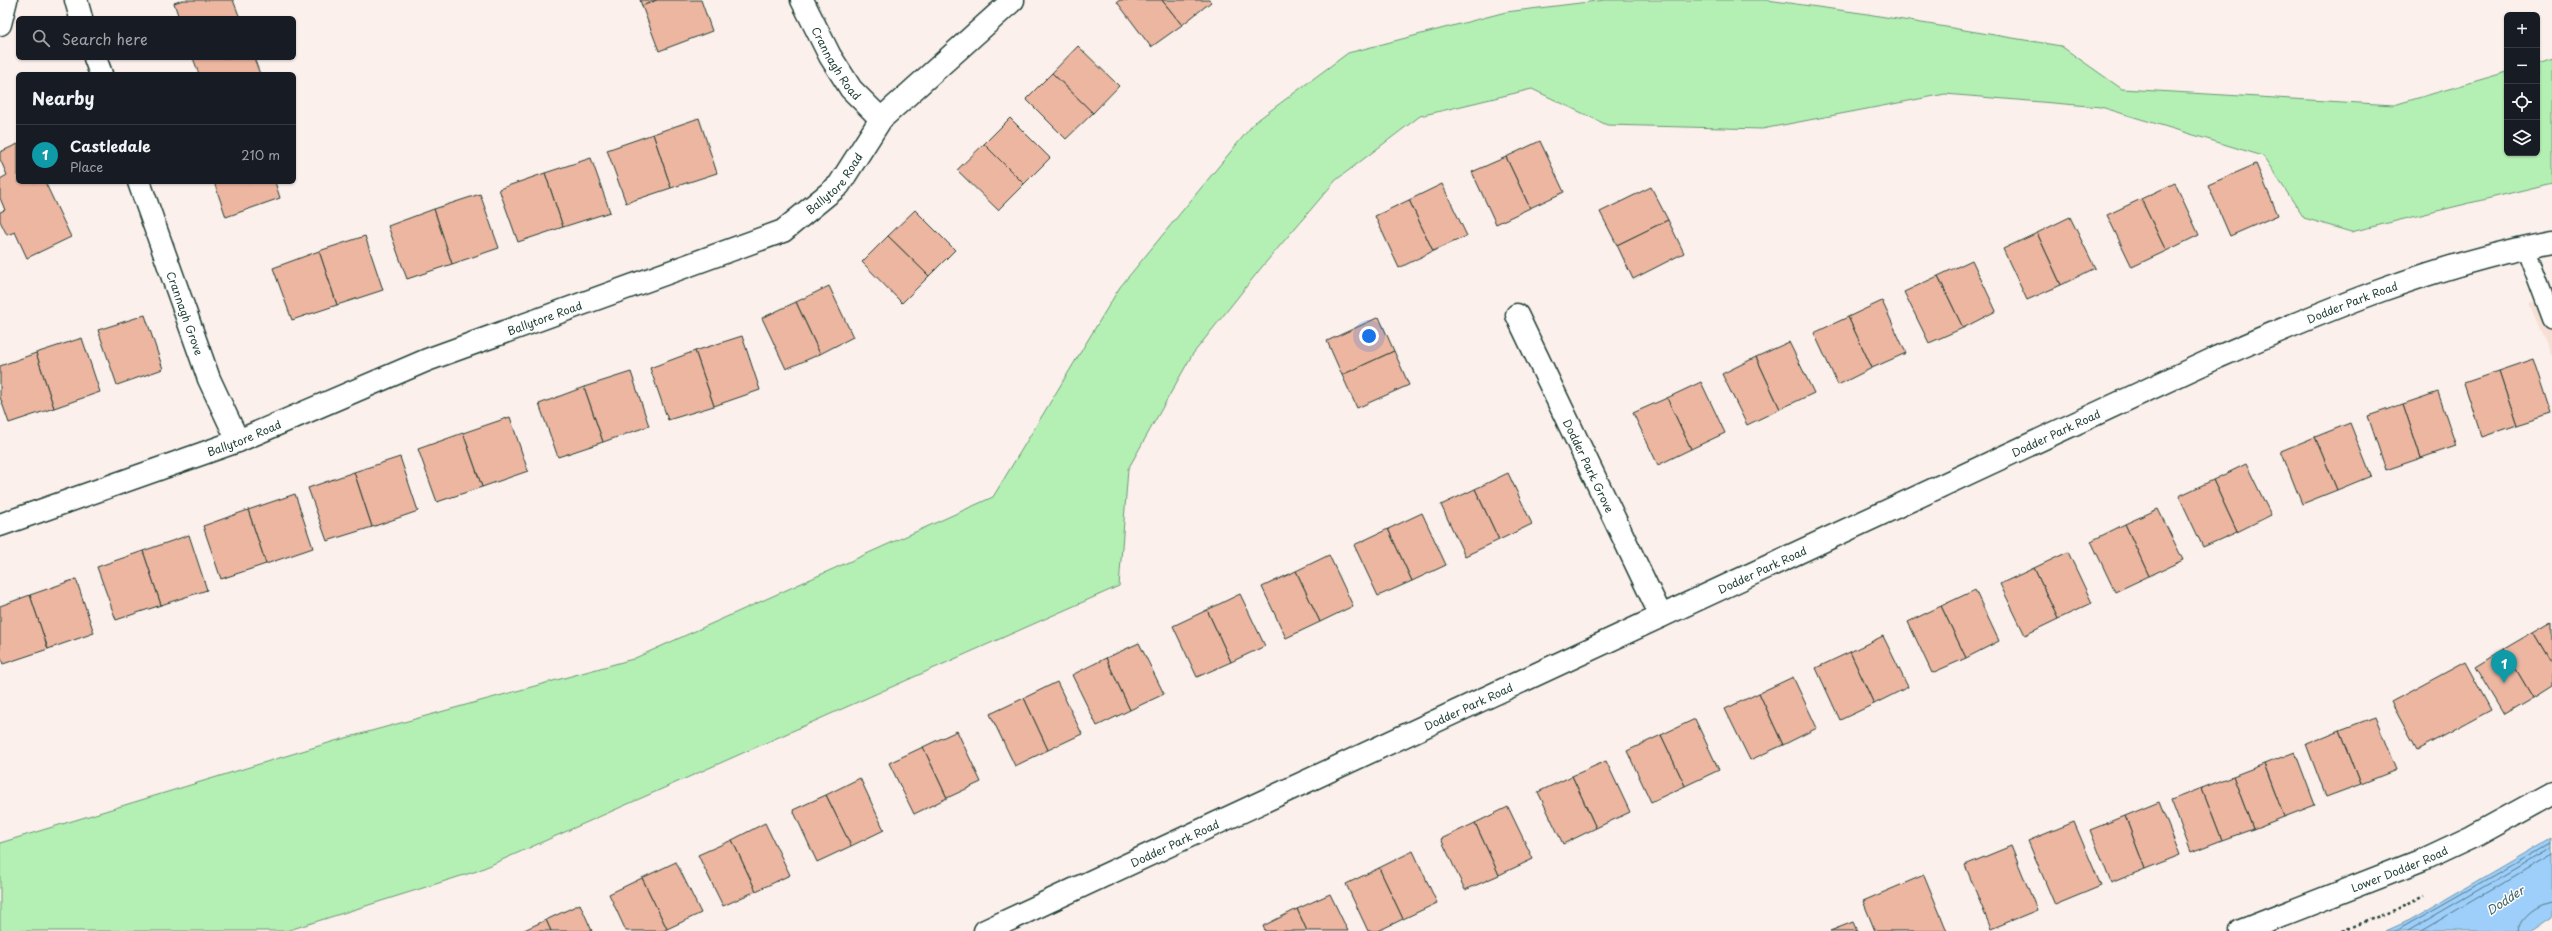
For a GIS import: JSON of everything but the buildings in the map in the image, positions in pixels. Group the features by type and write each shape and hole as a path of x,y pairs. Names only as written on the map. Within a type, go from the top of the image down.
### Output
{"street":[{"path":"0,24 6,0"},
{"path":"76,0 80,16"},
{"name":"Crannagh Road","path":"802,0 830,56 851,88 881,119"},
{"name":"Ballytore Road","path":"0,525 238,441 427,360 783,231 839,186 881,119 1013,0"},
{"path":"96,60 100,72"},
{"name":"Crannagh Grove","path":"140,184 209,379 238,441"},
{"name":"Dodder Park Road","path":"984,931 2218,357 2321,312 2410,280 2552,242"},
{"name":"Dodder Park Grove","path":"1517,314 1661,616"},
{"name":"Lower Dodder Road","path":"2241,931 2423,860 2472,837 2552,793"}],"lane":[{"path":"2525,248 2552,320"}],"shaded area":[{"path":"2552,296 2552,357 2529,304"}],"green space":[{"path":"1605,0 1767,0 1861,13 2061,46 2122,89 2394,105 2504,73 2504,156 2540,156 2540,62 2552,58 2552,183 2351,232 2304,218 2263,156 2101,107 1945,94 1762,129 1607,125 1532,89 1420,116 1336,180 1261,268 1192,355 1128,469 1119,586 477,871 286,931 0,931 0,843 335,741 633,659 993,497 1120,287 1255,122 1348,53 1506,12"}],"water":[{"name":"Dodder","path":"2552,837 2552,917 2531,931 2386,931 2410,920"}],"place":[{"name":"Castledale","path":"2504,683"}]}
